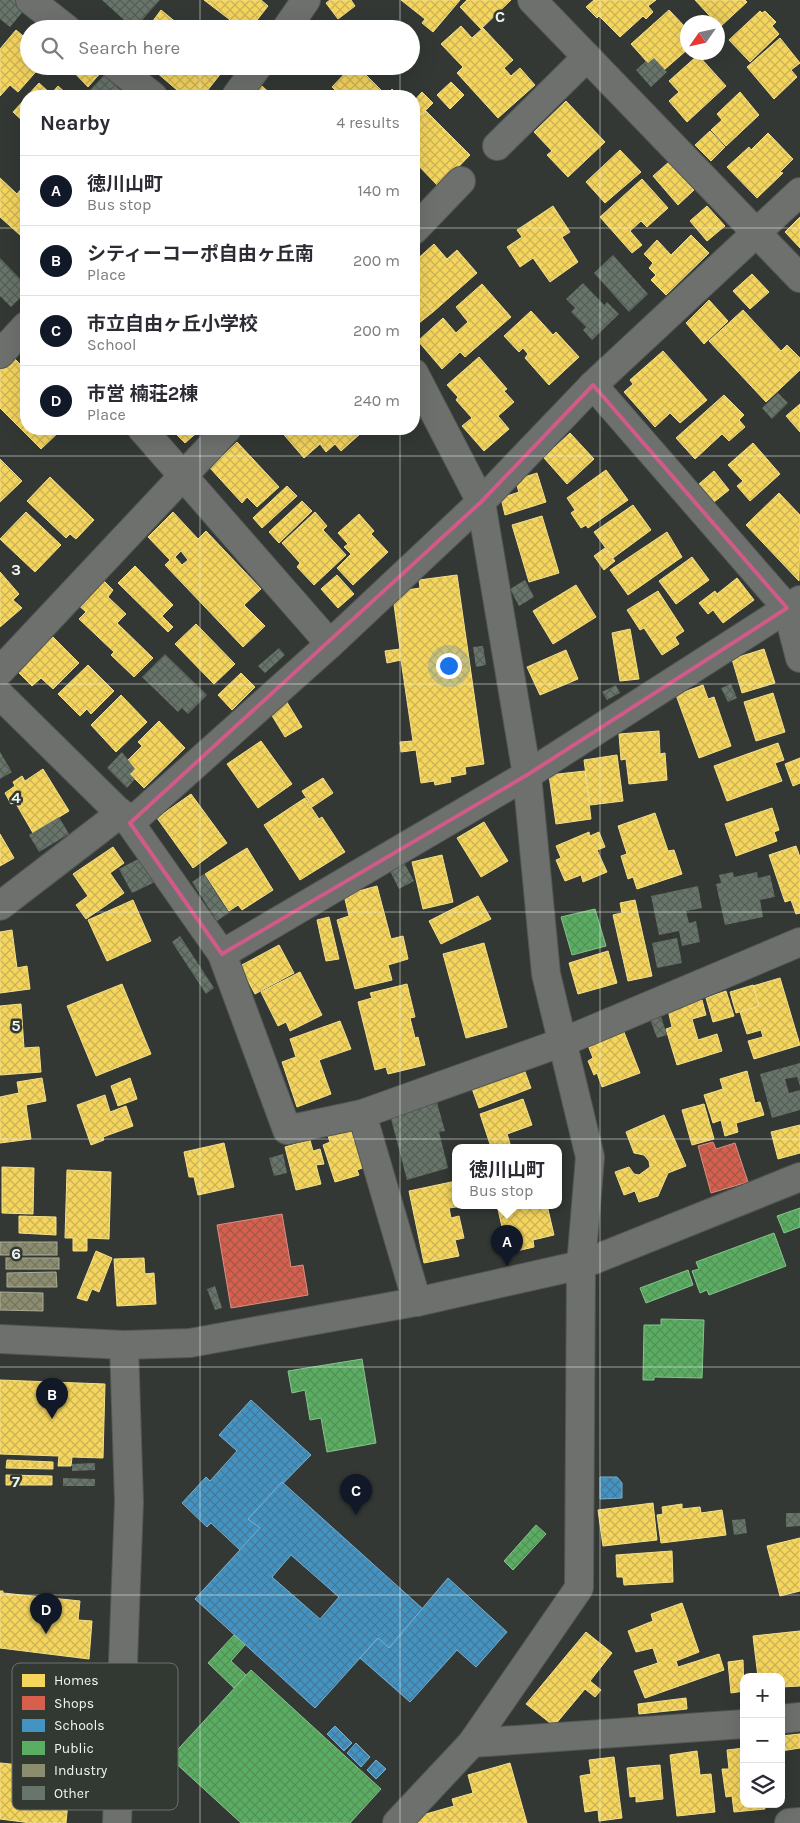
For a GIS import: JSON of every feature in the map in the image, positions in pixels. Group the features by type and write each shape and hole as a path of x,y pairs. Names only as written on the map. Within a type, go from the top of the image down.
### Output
{"street":[{"path":"30,0 56,20"},
{"path":"292,20 306,0"},
{"path":"532,0 758,232 800,278"},
{"path":"497,146 587,58"},
{"path":"126,75 145,90"},
{"path":"240,90 251,75"},
{"path":"420,224 462,181"},
{"path":"0,906 126,818 330,644 480,502 593,385 800,192"},
{"path":"0,354 20,332"},
{"path":"397,1823 472,1743 579,1588 581,1265 590,1157 546,974 527,775 480,502 420,385"},
{"path":"593,385 794,604 800,658"},
{"path":"147,435 330,644"},
{"path":"0,671 222,435"},
{"path":"222,954 527,775 794,604"},
{"path":"0,695 126,818 222,954 287,1130 362,1114 563,1042 800,942"},
{"path":"362,1114 417,1302"},
{"path":"0,1339 124,1345 190,1343 417,1302 581,1265 800,1176"},
{"path":"123,1663 129,1502 124,1345"},
{"path":"785,1719 800,1717"},
{"path":"472,1743 740,1724"},
{"path":"118,1810 118,1823"},
{"path":"789,1823 800,1822"}],"highlighted area":[{"path":"593,385 787,608 527,775 222,954 130,823 481,502"}],"building: Homes":[{"path":"204,0 261,0 268,6 257,20 230,20"},
{"path":"330,0 351,0 355,6 338,19 326,3"},
{"path":"401,0 460,0 433,32 422,23 425,19"},
{"path":"467,0 511,0 481,29 460,7"},
{"path":"594,0 656,0 648,6 653,12 646,19 643,16 620,37 599,16 597,18 586,7"},
{"path":"695,0 745,0 747,2 725,22 725,15 709,15"},
{"path":"161,10 173,20 154,20"},
{"path":"669,10 680,22 680,56 664,70 654,58 648,63 631,44"},
{"path":"760,11 762,13 765,11 776,22 772,26 779,34 750,62 729,40"},
{"path":"461,26 472,38 483,28 513,60 504,68 511,76 520,68 535,85 498,118 457,73 463,67 441,44"},
{"path":"16,30 20,33 20,75 33,75 18,92 10,85 0,96 0,49"},
{"path":"780,38 800,63 791,70 797,77 774,99 747,67"},
{"path":"692,60 703,60 726,86 687,122 669,101 679,92 669,81"},
{"path":"77,75 99,75 88,87"},
{"path":"160,75 220,75 208,90 177,90"},
{"path":"343,75 366,75 381,90 335,90 332,87"},
{"path":"451,82 464,95 450,109 437,95"},
{"path":"39,83 47,90 33,90"},
{"path":"58,86 62,90 54,90"},
{"path":"262,86 266,90 258,90"},
{"path":"422,92 433,103 420,116 420,94"},
{"path":"740,92 759,115 726,146 711,130 722,120 717,114"},
{"path":"566,101 605,142 568,177 547,155 552,151 534,132"},
{"path":"20,104 20,118 13,112"},
{"path":"426,111 470,155 439,187 420,167 420,118"},
{"path":"710,131 725,147 711,161 695,145"},
{"path":"768,133 793,159 780,172 783,173 757,198 727,167 749,147 751,150"},
{"path":"620,150 641,172 605,203 586,182"},
{"path":"669,162 694,190 678,205 653,176"},
{"path":"0,178 17,194 20,190 20,235 0,217"},
{"path":"642,179 668,208 647,227 641,221 630,231 642,245 632,253 600,217"},
{"path":"553,206 570,232 562,237 578,262 550,282 533,258 520,267 507,247 522,237 517,230"},
{"path":"707,206 725,226 707,241 690,221"},
{"path":"800,217 800,248 785,232"},
{"path":"691,235 709,253 666,295 651,280 656,275 649,268 653,263 644,254 657,240 671,255"},
{"path":"434,244 447,259 457,250 477,273 433,312 420,296 420,257"},
{"path":"752,274 769,292 750,309 733,291"},
{"path":"482,284 511,317 465,357 460,352 442,369 420,343 420,339 443,318 456,333 468,322 456,307"},
{"path":"420,296 433,312 420,322"},
{"path":"709,300 728,321 704,344 686,323"},
{"path":"743,310 781,351 787,345 800,358 800,370 766,402 709,341"},
{"path":"531,311 553,335 556,332 579,357 549,385 525,358 528,354 523,348 519,352 504,336"},
{"path":"663,351 707,400 680,423 670,413 655,427 624,392 633,384 630,380"},
{"path":"11,355 20,364 20,428 0,408 0,366"},
{"path":"479,357 507,389 504,391 514,402 498,416 509,429 484,451 462,426 472,418 456,400 458,397 447,385"},
{"path":"724,395 744,415 739,420 745,427 729,441 722,434 695,459 676,438"},
{"path":"800,404 800,432 786,416"},
{"path":"570,433 594,459 567,484 544,458 547,454 544,451 551,444 554,448"},
{"path":"27,435 56,435 41,449"},
{"path":"177,435 194,435 185,443"},
{"path":"284,435 359,435 341,451 335,444 326,452 320,444 304,458"},
{"path":"237,442 279,487 257,507 247,497 242,503 210,468"},
{"path":"753,443 780,474 750,501 737,486 743,481 728,465"},
{"path":"0,459 22,481 0,502"},
{"path":"606,470 628,500 588,528 586,525 581,528 571,513 575,510 567,498"},
{"path":"714,471 729,490 714,502 699,484"},
{"path":"537,473 546,502 505,515 501,498 519,492 515,480"},
{"path":"50,477 94,520 76,539 70,534 66,538 27,501"},
{"path":"287,486 297,496 262,528 253,518"},
{"path":"779,493 800,515 799,581 746,525"},
{"path":"302,501 312,511 279,543 269,532"},
{"path":"633,505 651,530 613,558 594,532"},
{"path":"26,512 61,545 35,572 0,539"},
{"path":"173,512 198,539 206,531 261,589 244,605 265,626 243,647 165,565 170,560 148,537","holes":["181,551 188,560 182,565 175,557"]},
{"path":"315,512 327,526 323,530 346,555 314,585 297,567 300,563 282,543"},
{"path":"359,514 374,531 371,534 388,552 353,585 337,568 351,554 344,547 348,544 338,533"},
{"path":"542,516 559,573 529,582 512,525"},
{"path":"667,532 682,557 628,595 610,570"},
{"path":"605,548 615,561 604,570 594,556"},
{"path":"692,557 709,580 676,604 659,581"},
{"path":"135,566 173,605 162,616 173,627 168,632 118,583"},
{"path":"0,572 19,594 13,600 22,608 0,627"},
{"path":"337,575 354,594 338,608 321,589"},
{"path":"457,575 484,764 465,767 466,774 450,777 451,782 435,785 434,781 421,783 416,750 401,752 400,742 413,741 401,660 387,663 385,651 400,649 393,597 400,591 420,588 419,580"},
{"path":"737,578 754,600 723,623 713,610 708,614 699,603 715,591 717,594"},
{"path":"103,580 113,590 108,597 126,614 117,623 153,658 134,677 111,655 114,652 79,619 86,612 76,603"},
{"path":"576,585 596,617 553,644 533,611"},
{"path":"658,591 684,631 675,637 679,644 662,655 644,628 640,630 627,610"},
{"path":"196,624 235,664 214,684 175,644"},
{"path":"630,629 639,679 620,681 612,633"},
{"path":"53,637 79,663 53,689 41,678 32,686 17,671"},
{"path":"764,649 775,683 742,693 732,659"},
{"path":"566,650 578,679 540,695 527,667"},
{"path":"88,665 114,691 91,714 87,709 80,716 58,694"},
{"path":"241,673 255,687 232,710 218,695"},
{"path":"703,685 708,699 714,697 731,746 699,758 676,695"},
{"path":"773,693 785,732 756,741 744,702"},
{"path":"121,695 147,722 116,752 91,725"},
{"path":"285,699 302,727 285,737 268,709"},
{"path":"159,721 185,748 144,788 130,774 135,769 127,761 142,746 138,742"},
{"path":"659,731 660,754 665,753 667,780 629,784 626,759 621,760 619,734"},
{"path":"261,741 292,784 258,808 227,764"},
{"path":"778,743 784,760 775,763 782,781 727,801 714,766"},
{"path":"617,755 623,801 590,805 584,760"},
{"path":"800,758 800,783 793,786 785,764"},
{"path":"43,769 69,811 33,833 15,802 11,804 5,793 15,786 13,782 22,776 25,781"},
{"path":"585,771 591,819 556,824 549,775"},
{"path":"323,778 333,793 312,807 302,791"},
{"path":"191,794 227,843 193,868 157,818"},
{"path":"305,798 319,819 322,817 345,852 300,880 264,825"},
{"path":"772,808 779,830 774,832 777,841 736,856 725,824"},
{"path":"655,813 668,851 674,850 682,874 637,889 633,877 628,879 621,856 627,854 618,826"},
{"path":"484,822 508,861 481,877 457,838"},
{"path":"589,832 590,836 599,832 605,847 597,850 607,872 583,882 581,875 565,881 556,860 561,858 556,846"},
{"path":"0,834 14,858 0,866"},
{"path":"796,846 800,857 800,913 796,914 791,900 785,902 769,855"},
{"path":"113,847 124,863 110,873 124,893 86,919 76,905 88,896 73,874"},
{"path":"247,848 273,890 242,910 238,905 229,911 205,874"},
{"path":"442,855 453,902 423,909 412,862"},
{"path":"377,886 391,939 403,936 408,959 388,965 392,980 355,989 337,920 349,916 344,895"},
{"path":"478,896 491,919 441,944 429,921"},
{"path":"133,900 151,941 107,961 88,920"},
{"path":"635,900 652,976 628,981 613,915 622,913 620,903"},
{"path":"329,917 339,959 326,961 317,920"},
{"path":"12,930 17,968 27,966 30,989 0,993 0,932"},
{"path":"484,943 507,1027 466,1038 443,954"},
{"path":"279,945 294,973 255,994 240,966"},
{"path":"608,951 617,983 578,994 569,963"},
{"path":"300,972 322,1015 290,1031 286,1022 278,1026 261,992"},
{"path":"780,978 800,1045 754,1059 748,1041 763,1037 761,1030 747,1034 740,1012 759,1006 753,986"},
{"path":"122,984 151,1054 96,1076 67,1006"},
{"path":"407,984 415,1017 410,1018 415,1038 418,1037 425,1065 388,1074 386,1067 375,1070 358,1002 372,998 370,993"},
{"path":"753,985 759,1006 736,1013 730,992"},
{"path":"726,991 734,1016 713,1022 706,998"},
{"path":"702,1000 706,1015 692,1019 698,1040 717,1034 722,1051 677,1065 666,1029 672,1027 668,1010"},
{"path":"21,1004 24,1048 39,1047 41,1072 0,1075 0,1006"},
{"path":"340,1021 351,1049 319,1060 331,1094 297,1107 282,1062 296,1057 290,1039"},
{"path":"620,1022 640,1073 602,1087 597,1073 594,1075 588,1061 593,1058 584,1035"},
{"path":"521,1061 531,1088 479,1108 469,1080"},
{"path":"747,1071 755,1103 760,1102 764,1115 736,1123 738,1132 725,1136 721,1120 713,1123 704,1095 723,1089 720,1079"},
{"path":"42,1078 46,1101 26,1105 31,1139 0,1143 0,1097 19,1093 17,1082"},
{"path":"130,1078 137,1099 118,1106 111,1086"},
{"path":"105,1095 110,1112 126,1106 133,1126 103,1137 104,1140 91,1145 77,1105"},
{"path":"523,1099 532,1125 507,1134 510,1144 490,1144 480,1114"},
{"path":"704,1104 714,1139 692,1145 682,1110"},
{"path":"664,1115 686,1166 668,1173 658,1196 639,1202 635,1191 624,1195 615,1172 629,1167 634,1174 639,1175 650,1167 649,1161 644,1155 634,1153 626,1132"},
{"path":"349,1123 354,1139 359,1137 376,1163 357,1170 359,1175 335,1182 323,1145 330,1142 326,1130"},
{"path":"800,1125 800,1153 778,1159 771,1132"},
{"path":"310,1140 313,1151 320,1149 324,1164 316,1165 321,1184 296,1190 285,1147"},
{"path":"224,1143 234,1187 198,1195 194,1177 189,1177 184,1152"},
{"path":"2,1167 34,1168 33,1214 2,1213"},
{"path":"67,1170 111,1172 109,1239 87,1238 87,1251 73,1251 73,1238 65,1238"},
{"path":"452,1182 452,1208 449,1208 451,1218 459,1216 464,1238 455,1240 459,1256 424,1263 409,1191"},
{"path":"498,1209 548,1209 554,1235 533,1240 534,1247 508,1253"},
{"path":"19,1216 56,1217 56,1235 19,1233"},
{"path":"96,1251 112,1258 99,1292 92,1289 87,1301 77,1298"},
{"path":"144,1258 145,1274 154,1273 156,1304 117,1306 114,1259"},
{"path":"0,1380 105,1384 103,1458 72,1457 71,1466 58,1466 59,1456 0,1454"},
{"path":"7,1460 53,1462 53,1469 6,1468"},
{"path":"6,1475 52,1476 52,1485 6,1485"},
{"path":"653,1503 657,1540 603,1546 598,1510"},
{"path":"682,1504 682,1509 700,1507 701,1513 722,1510 726,1535 661,1543 657,1515 663,1514 662,1507"},
{"path":"800,1538 800,1591 780,1596 767,1546"},
{"path":"672,1551 673,1582 624,1585 623,1577 617,1577 616,1555"},
{"path":"0,1591 3,1591 3,1593 80,1601 78,1620 92,1621 89,1659 0,1648"},
{"path":"682,1603 699,1652 676,1661 678,1667 719,1654 724,1670 645,1698 634,1671 658,1663 653,1648 636,1652 628,1631 653,1621 651,1614"},
{"path":"800,1631 800,1686 785,1687 785,1673 758,1673 753,1636"},
{"path":"586,1632 612,1653 590,1681 601,1690 595,1697 585,1689 554,1726 526,1704"},
{"path":"743,1660 743,1673 740,1673 740,1692 731,1693 728,1662"},
{"path":"686,1698 687,1709 639,1714 638,1704"},
{"path":"800,1734 800,1748 785,1750 785,1736"},
{"path":"740,1748 740,1808 765,1809 734,1812 732,1796 726,1797 722,1769 729,1769 727,1750"},
{"path":"697,1751 700,1775 711,1774 715,1812 677,1816 670,1755"},
{"path":"614,1757 622,1818 599,1821 598,1810 585,1812 580,1776 591,1774 589,1760"},
{"path":"0,1763 12,1764 12,1810 67,1810 66,1823 31,1823 0,1819"},
{"path":"510,1763 527,1823 413,1823 412,1818 454,1806 452,1799 473,1793 468,1775"},
{"path":"660,1765 663,1799 636,1802 636,1796 630,1797 627,1768"}],"building: Shops":[{"path":"713,1142 716,1149 735,1143 748,1182 711,1193 698,1146"},
{"path":"282,1214 291,1267 303,1265 308,1295 231,1308 217,1225"}],"building: Schools":[{"path":"251,1400 311,1455 248,1519 260,1528 240,1550 211,1523 207,1527 182,1503 206,1477 210,1481 237,1451 219,1435"},
{"path":"600,1477 617,1477 622,1483 622,1498 600,1499"},
{"path":"282,1482 424,1610 389,1648 378,1638 315,1708 195,1599 260,1528 248,1519","holes":["291,1555 339,1597 320,1619 272,1577"]},
{"path":"448,1578 507,1632 476,1667 457,1650 410,1702 360,1658 378,1638 389,1648"},
{"path":"335,1726 352,1743 344,1751 327,1734"},
{"path":"356,1743 370,1757 361,1767 347,1753"},
{"path":"376,1760 386,1769 376,1779 367,1770"}],"building: Public":[{"path":"595,909 606,946 572,955 561,917"},
{"path":"800,1208 800,1227 784,1233 777,1216"},
{"path":"774,1233 786,1266 709,1295 707,1290 700,1293 692,1271 699,1269 696,1262"},
{"path":"688,1270 693,1285 646,1303 640,1288"},
{"path":"661,1319 704,1320 702,1378 654,1377 654,1380 643,1380 644,1325 661,1325"},
{"path":"362,1359 376,1443 327,1452 321,1418 310,1420 305,1390 292,1393 288,1371"},
{"path":"536,1525 546,1534 513,1570 504,1561"},
{"path":"234,1635 245,1645 231,1661 246,1675 234,1688 208,1663"},
{"path":"251,1670 381,1789 350,1823 241,1823 178,1765 178,1749"}],"building: Industry":[{"path":"0,1242 57,1242 57,1255 0,1255"},
{"path":"6,1258 59,1258 59,1269 6,1269"},
{"path":"56,1272 57,1287 7,1287 7,1273"},
{"path":"0,1292 43,1293 43,1311 0,1310"}],"building: Other":[{"path":"0,0 24,0 29,4 10,27 0,19"},
{"path":"102,0 160,0 142,20 124,20"},
{"path":"654,58 667,72 651,87 636,70 646,61 648,63"},
{"path":"104,75 121,90 90,90"},
{"path":"613,255 648,294 629,312 594,273"},
{"path":"0,258 20,279 20,298 11,307 0,296"},
{"path":"583,283 604,305 607,302 619,314 592,340 583,330 586,327 571,312 575,308 566,299"},
{"path":"778,393 788,403 772,419 762,408"},
{"path":"525,580 534,597 519,606 510,589"},
{"path":"483,646 486,665 476,667 473,647"},
{"path":"279,648 285,655 265,673 258,666"},
{"path":"165,654 207,695 188,714 182,708 178,712 142,677"},
{"path":"731,684 737,698 728,702 721,688"},
{"path":"616,685 620,693 607,700 602,692"},
{"path":"0,752 12,772 0,779"},
{"path":"122,752 135,769 130,774 135,779 127,788 107,768"},
{"path":"59,817 69,834 39,852 29,835"},
{"path":"142,857 155,882 132,893 119,869"},
{"path":"402,859 414,881 399,889 388,867"},
{"path":"733,872 734,877 757,872 758,878 770,875 775,897 760,900 763,917 725,925 716,884 721,883 719,875"},
{"path":"204,874 229,913 217,921 192,882"},
{"path":"698,886 702,908 686,911 689,923 696,921 700,942 682,946 679,931 659,935 651,896"},
{"path":"180,936 214,988 206,994 172,942"},
{"path":"677,938 682,963 657,968 652,943"},
{"path":"659,1010 667,1035 657,1038 648,1014"},
{"path":"800,1063 800,1086 797,1077 785,1079 789,1093 800,1090 800,1110 772,1118 760,1074"},
{"path":"434,1092 445,1131 439,1132 448,1168 407,1180 390,1115"},
{"path":"283,1154 287,1173 274,1176 269,1158"},
{"path":"215,1286 222,1308 215,1310 207,1289"},
{"path":"95,1463 95,1470 72,1471 72,1464"},
{"path":"63,1478 95,1479 95,1486 63,1486"},
{"path":"786,1513 800,1513 800,1526 786,1527"},
{"path":"745,1519 747,1533 734,1535 732,1520"}],"place":[{"name":"徳川山町","path":"507,1266"},
{"name":"シティーコーポ自由ヶ丘南","path":"52,1419"},
{"name":"市立自由ヶ丘小学校","path":"356,1515"},
{"name":"市営 楠荘2棟","path":"46,1634"}]}
